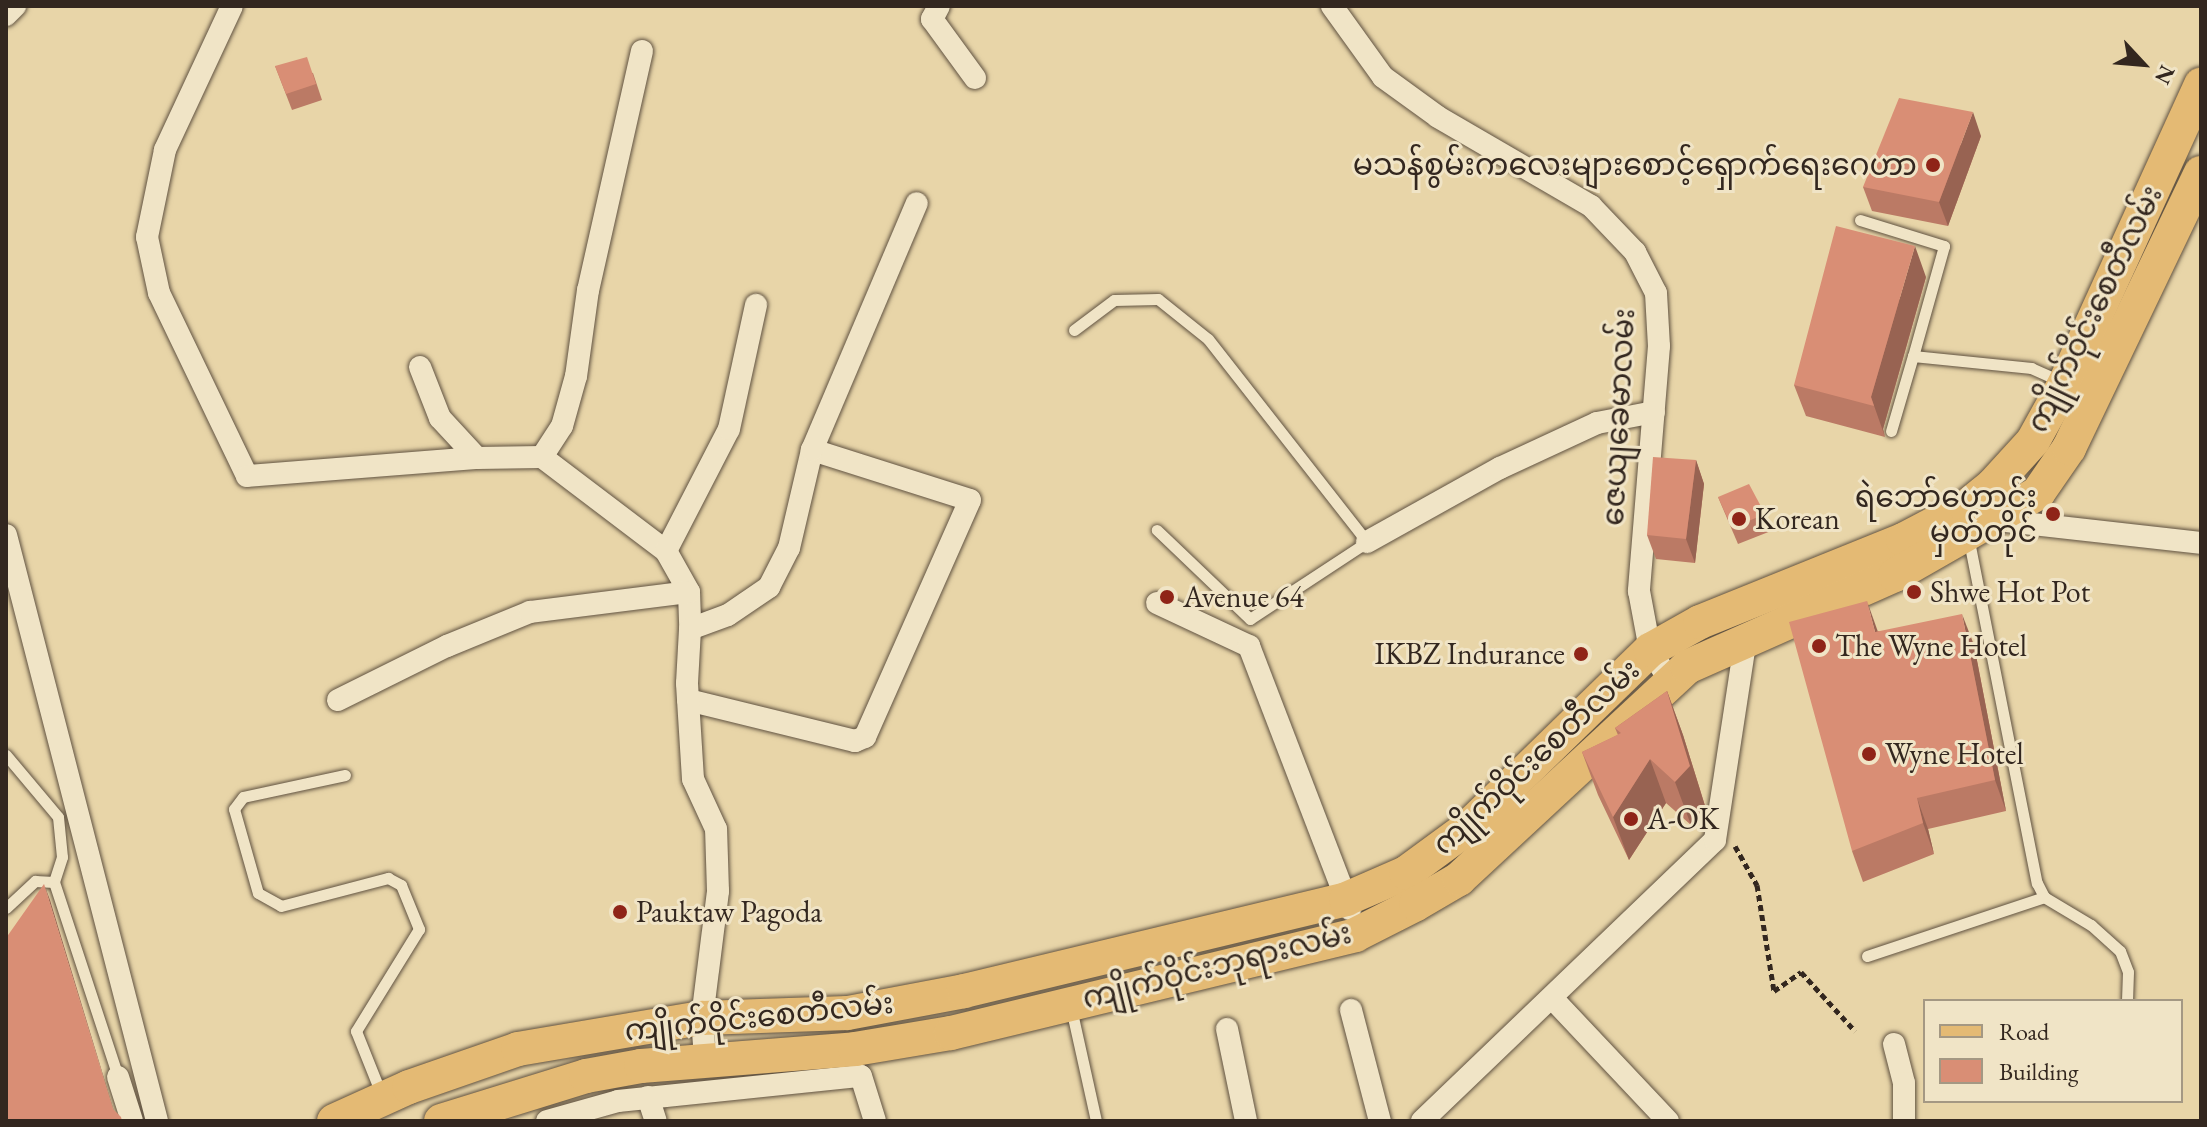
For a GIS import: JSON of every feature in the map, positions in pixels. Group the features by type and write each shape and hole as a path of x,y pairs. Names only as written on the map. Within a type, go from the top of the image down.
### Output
{"main road":[{"name":"ကျိုက်ဝိုင်းစေတီလမ်း","path":"334,1121 383,1098 518,1049 702,1018 848,1013 1038,974 1346,899 1406,873 1466,829 1650,650 1700,622 1903,540 1975,521 2033,441 2065,383 2201,84"},
{"name":"ကျိုက်ဝိုင်းဘုရားလမ်း","path":"441,1121 586,1076 705,1058 855,1049 951,1033 1362,931 1459,879 1670,681 1746,637 1895,575 1975,521 2038,493 2069,448 2201,173"},
{"path":"2092,325 2123,340"},
{"path":"1210,931 1218,965"},
{"path":"1038,974 1058,1006"}],"street":[{"path":"6,15 15,6"},
{"path":"232,6 165,150 147,237 159,293 247,476 477,458 542,457 666,551 689,592 688,700 693,779 716,829 718,891 702,1018 705,1058"},
{"path":"939,6 932,19 975,78"},
{"name":"ဇေယျခေမာလမ်း","path":"1332,6 1383,77 1438,117 1591,206 1635,252 1656,293 1654,412 1639,591 1650,650"},
{"path":"542,457 562,426 576,376 588,290 642,51"},
{"path":"690,629 728,615 769,587 789,548 812,450 917,203"},
{"path":"666,551 729,429 756,305"},
{"path":"420,367 440,418 477,458"},
{"path":"1367,542 1500,468 1597,423 1654,412"},
{"path":"688,700 855,741 865,737 970,500 812,450"},
{"path":"1975,521 2201,543"},
{"path":"6,535 157,1121"},
{"path":"338,700 447,646 530,612 689,592"},
{"path":"1157,603 1249,646 1346,899 1362,931"},
{"path":"1422,1121 1552,998 1720,830 1746,637"},
{"path":"1650,650 1670,681"},
{"path":"1552,998 1668,1121"},
{"path":"1351,1010 1380,1121"},
{"path":"1227,1029 1246,1121"},
{"path":"1894,1044 1904,1083 1904,1121"},
{"path":"547,1121 648,1097 861,1076 875,1121"},
{"path":"118,1077 132,1121"},
{"path":"648,1097 656,1121"}],"lane":[{"path":"1860,220 1944,246 1891,431"},
{"path":"1074,330 1114,300 1158,299 1208,339 1367,542 1250,619 1157,530"},
{"path":"1913,356 2031,368 2065,383"},
{"path":"1975,521 2037,883 2044,897 2091,925 2120,951 2128,972 2127,999"},
{"path":"6,755 58,817 62,857 54,882 118,1077"},
{"path":"345,775 243,797 234,809 258,893 281,906 388,878 401,885 419,929 356,1031 383,1098"},
{"path":"6,908 35,881 54,882"},
{"path":"1867,956 2044,897"},
{"path":"1058,1006 1096,1121"}],"path":[{"path":"1720,830 1744,856 1757,885 1774,991 1801,972 1855,1031"}],"building":[{"path":"307,57 316,84 286,94 275,66"},
{"path":"1899,98 1973,112 1939,202 1863,187"},
{"path":"1836,226 1915,246 1871,397 1874,406 1794,385"},
{"path":"1653,457 1696,460 1686,539 1647,535"},
{"path":"1749,484 1765,514 1732,528 1718,497"},
{"path":"1867,601 1875,632 1962,614 1995,780 1917,798 1923,823 1852,851 1789,622"},
{"path":"1667,691 1690,766 1675,782 1650,759 1613,817 1582,752 1621,733 1615,728"},
{"path":"44,884 113,1109 122,1121 6,1121 6,938"}],"place":[{"name":"မသန်စွမ်းကလေးများစောင့်ရှောက်ရေးဂေဟာ","path":"1933,165"},
{"name":"ရဲဘော်ဟောင်း မှတ်တိုင်","path":"2053,514"},
{"name":"Korean","path":"1739,519"},
{"name":"Shwe Hot Pot","path":"1914,592"},
{"name":"Avenue 64","path":"1167,597"},
{"name":"The Wyne Hotel","path":"1819,646"},
{"name":"IKBZ Indurance","path":"1581,654"},
{"name":"Wyne Hotel","path":"1869,754"},
{"name":"A-OK","path":"1631,819"},
{"name":"Pauktaw Pagoda","path":"620,912"}]}
